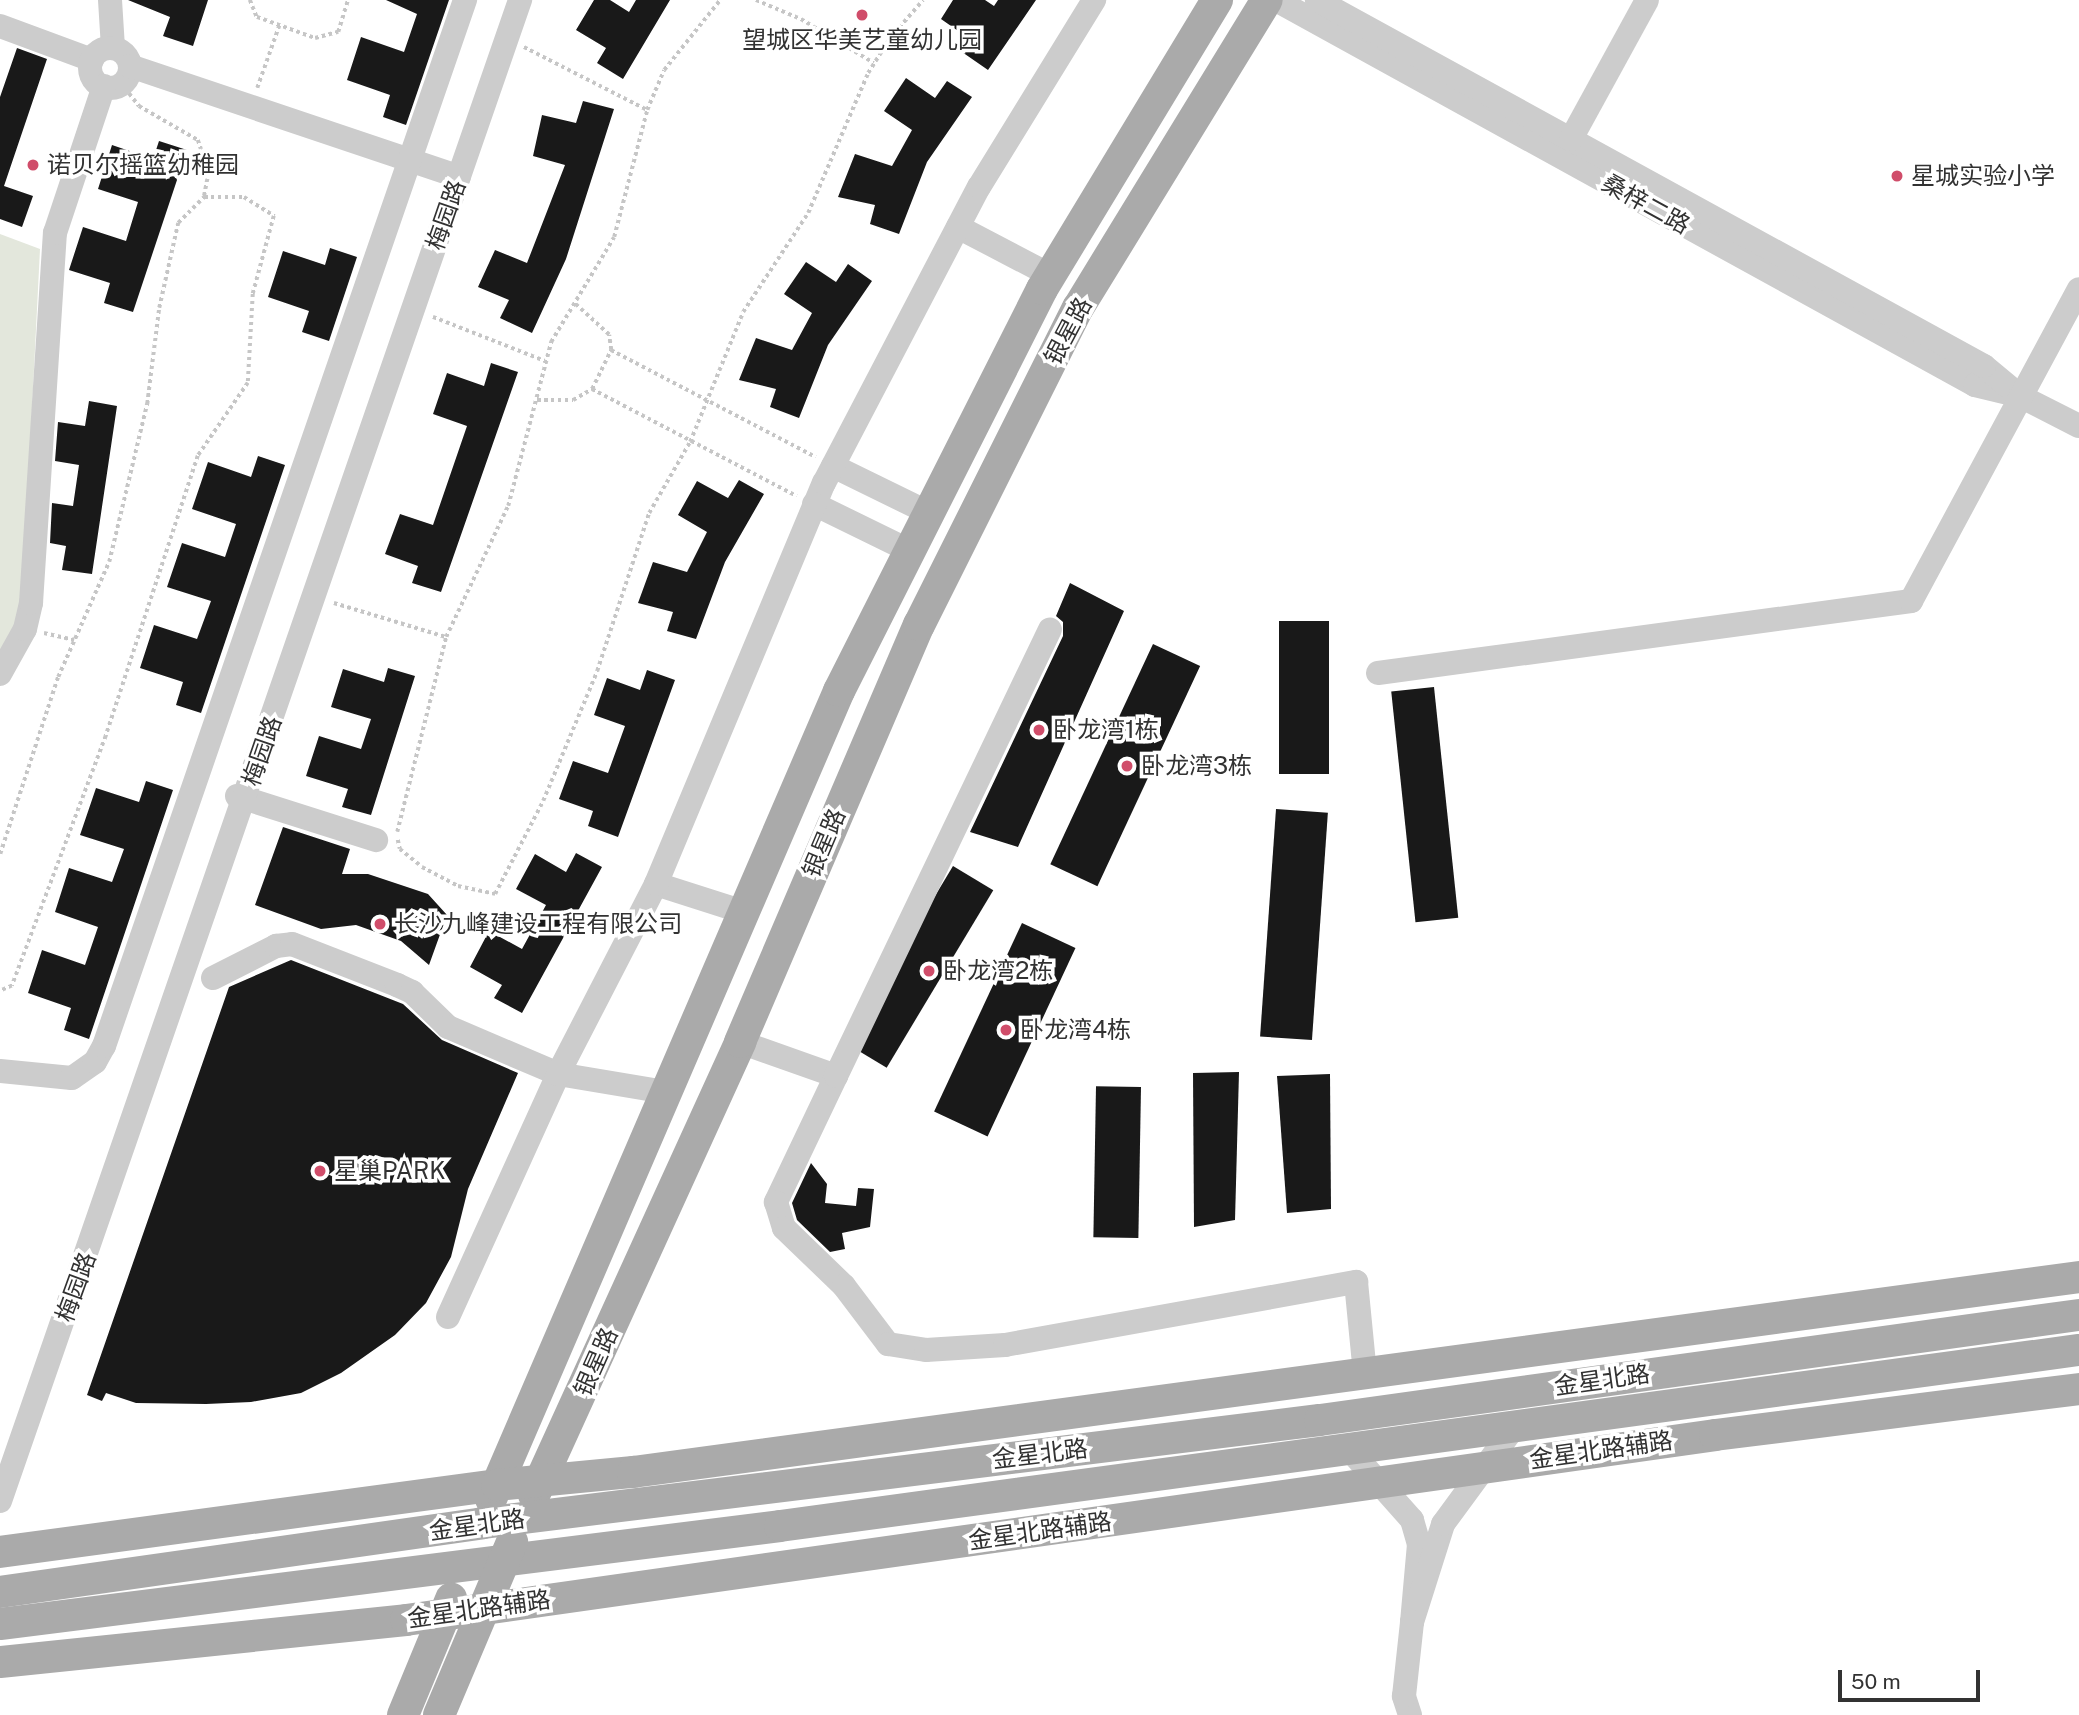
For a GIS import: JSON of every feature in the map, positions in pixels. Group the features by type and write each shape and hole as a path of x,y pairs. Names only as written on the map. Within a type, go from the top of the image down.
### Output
{"main road":[{"name":"银星路","path":"403,1715 497,1485 839,691 1050,275 1217,0"},
{"name":"银星路","path":"439,1715 522,1518 542,1480 740,1042 919,625 1078,308 1267,0"},
{"path":"4,1549 128,1536 497,1485 633,1472 2079,1277"},
{"name":"金星北路","path":"0,1592 482,1523 1320,1420 2079,1315"},
{"name":"金星北路","path":"0,1624 1349,1449 2079,1350"},
{"name":"金星北路辅路","path":"0,1662 445,1614 1482,1468 2079,1389"},
{"path":"128,1536 205,1564"}],"street":[{"path":"110,0 103,54 94,78 119,79 251,107 455,176"},
{"path":"0,1071 72,1078 94,1062 104,1046 466,0"},
{"name":"梅园路","path":"0,1474 315,597 414,310 510,0"},
{"name":"梅园路","path":"0,1501 455,176 520,0"},
{"path":"448,1317 558,1074 656,884 814,505 833,466 958,227 1094,0"},
{"name":"桑梓二路","path":"1276,0 1975,385 2020,396"},
{"name":"桑梓二路","path":"1318,0 1984,366 2020,396 2079,426"},
{"path":"1571,139 1647,0"},
{"path":"0,26 103,54 125,54 119,79 55,233 31,603 25,629 0,674"},
{"path":"958,227 1050,275"},
{"path":"1378,673 1911,601 2079,289"},
{"path":"833,466 929,513"},
{"path":"814,505 910,551"},
{"path":"1050,630 776,1202 784,1228 844,1286 888,1343 926,1350 1005,1345 1356,1282 1365,1374"},
{"path":"242,797 376,840"},
{"path":"656,884 744,912"},
{"path":"213,978 276,947 300,947 411,992 448,1027 558,1074 666,1092"},
{"path":"740,1042 836,1076"},
{"path":"1412,1622 1443,1524 1515,1426"},
{"path":"1349,1449 1412,1520 1419,1544 1404,1696 1410,1715"}],"path":[{"path":"250,0 257,17 315,38 338,32 348,0"},
{"path":"720,0 664,70 647,110 614,237 551,342 508,506 446,637 396,828 400,849 458,886 495,894 543,801 597,671 649,513 690,442 743,312 826,178 874,63 923,0"},
{"path":"756,0 801,19 874,63"},
{"path":"251,107 279,26"},
{"path":"507,38 647,110"},
{"path":"0,854 74,640 109,562 147,404 159,309 178,223 204,197 209,172 198,139 139,106 119,79"},
{"path":"0,991 12,986 102,748 198,457 248,383 253,294 274,216 244,197 204,197"},
{"path":"537,400 573,400 592,389 611,351 609,335 574,303"},
{"path":"414,310 545,360"},
{"path":"611,351 833,466"},
{"path":"592,389 814,505"},
{"path":"315,597 446,637"},
{"path":"25,629 74,640"}],"shaded area":[{"path":"0,234 40,249 23,589 15,629 0,653"}],"building":[{"path":"128,0 208,0 193,46 163,36 170,17"},
{"path":"386,0 449,0 406,125 383,117 390,95 347,80 361,37 404,52 417,14"},
{"path":"594,0 610,0 629,12 636,0 670,0 623,79 597,63 606,48 576,30"},
{"path":"953,0 985,0 994,6 998,0 1036,0 988,70 962,52 971,40 941,19"},
{"path":"17,48 47,59 4,186 33,196 22,227 0,219 0,97"},
{"path":"906,78 935,98 947,81 972,97 927,162 899,234 870,224 875,205 838,197 855,154 892,166 912,130 884,111"},
{"path":"583,101 614,109 566,259 532,333 500,318 509,300 478,287 495,250 527,263 565,165 533,156 542,115 576,123"},
{"path":"159,141 187,150 133,312 104,303 110,283 69,270 83,227 126,241 138,202 98,189 112,145 153,159"},
{"path":"330,248 357,257 329,341 302,332 309,311 268,297 283,251 325,265"},
{"path":"806,262 836,282 848,264 872,281 828,345 799,418 770,407 776,389 739,380 756,338 792,350 812,313 784,294"},
{"path":"491,363 518,372 441,592 412,583 418,566 385,554 400,514 433,525 467,426 433,414 447,373 484,386"},
{"path":"89,401 117,406 92,574 62,570 66,546 50,543 52,503 73,506 79,465 55,461 58,422 85,426"},
{"path":"258,456 285,465 201,713 176,705 183,682 140,668 154,625 197,639 211,601 167,587 182,543 225,557 236,524 192,509 208,462 251,477"},
{"path":"739,480 764,494 725,562 696,639 667,631 673,612 638,603 653,562 687,572 707,532 678,515 697,481 728,498"},
{"name":"卧龙湾1栋","path":"1070,583 1124,611 1018,847 970,832 1063,636 1063,622 1056,616"},
{"path":"1279,621 1329,621 1329,774 1279,774"},
{"name":"卧龙湾3栋","path":"1153,644 1200,666 1097,886 1050,864"},
{"path":"388,668 415,676 371,815 342,807 348,789 306,776 319,736 361,749 371,719 331,707 343,669 384,682"},
{"path":"647,670 675,680 618,837 588,826 593,811 559,799 573,761 608,773 625,726 594,715 607,678 640,690"},
{"path":"1434,687 1458,918 1415,922 1391,691"},
{"path":"146,781 173,790 89,1039 64,1030 71,1008 28,993 42,950 85,965 98,927 55,912 69,868 112,882 124,849 80,835 96,788 139,802"},
{"path":"1276,809 1328,813 1312,1040 1260,1036"},
{"path":"283,827 350,849 342,874 368,874 428,894 447,915 429,965 401,941 356,925 321,929 255,905"},
{"path":"576,853 602,867 522,1013 494,998 502,985 470,967 489,931 522,949 546,905 516,889 535,854 566,872"},
{"name":"卧龙湾2栋","path":"953,866 993,890 887,1068 846,1043"},
{"name":"卧龙湾4栋","path":"1022,923 1075,948 988,1136 934,1112"},
{"name":"星巢PARK","path":"291,960 403,1004 442,1040 518,1073 468,1189 451,1257 426,1303 395,1335 341,1373 301,1393 251,1402 206,1404 136,1403 106,1393 102,1401 87,1395 229,987"},
{"path":"1239,1072 1235,1220 1194,1227 1193,1073"},
{"path":"1330,1074 1331,1209 1287,1213 1277,1076"},
{"path":"1096,1086 1141,1087 1138,1238 1093,1237"},
{"path":"811,1163 827,1184 825,1203 856,1206 858,1188 874,1189 870,1227 842,1233 845,1249 830,1252 797,1220 792,1203"}],"place":[{"name":"望城区华美艺童幼儿园","path":"862,15"},
{"name":"诺贝尔摇篮幼稚园","path":"33,165"},
{"name":"星城实验小学","path":"1897,176"},
{"name":"卧龙湾1栋","path":"1039,730"},
{"name":"卧龙湾3栋","path":"1127,766"},
{"name":"长沙九峰建设工程有限公司","path":"380,924"},
{"name":"卧龙湾2栋","path":"929,971"},
{"name":"卧龙湾4栋","path":"1006,1030"},
{"name":"星巢PARK","path":"320,1171"}]}
